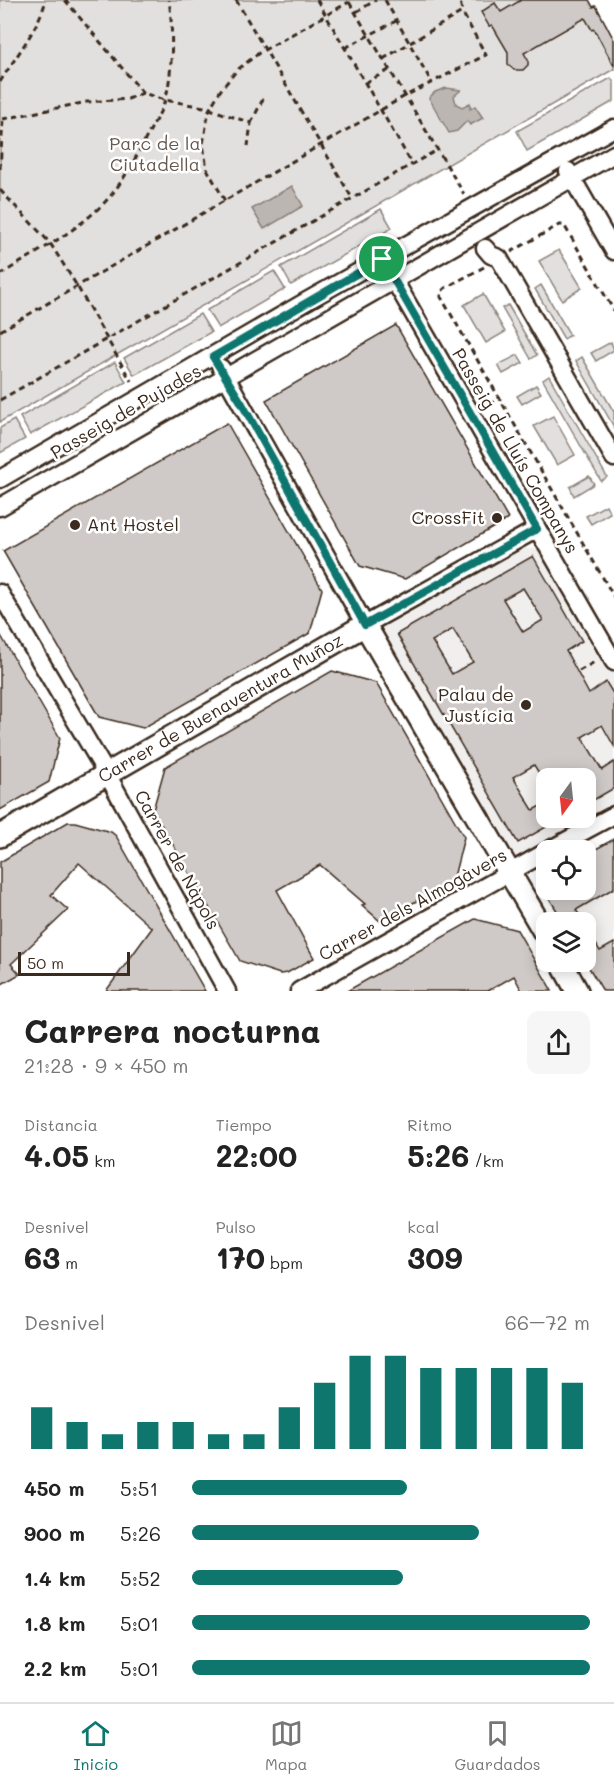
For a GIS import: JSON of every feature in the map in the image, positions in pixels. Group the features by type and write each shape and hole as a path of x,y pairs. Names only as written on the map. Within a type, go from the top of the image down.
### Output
{"main road":[{"name":"Carrer de Buenaventura Muñoz","path":"0,836 365,625"},
{"path":"365,625 536,918"},
{"path":"567,972 578,991"}],"street":[{"name":"Passeig de Pujades","path":"0,478 614,128"},
{"name":"Passeig de Pujades","path":"0,507 614,154"},
{"path":"561,159 614,251"},
{"path":"487,256 499,258 614,458"},
{"name":"Passeig de Lluís Companys","path":"382,259 614,662"},
{"path":"213,357 365,625"},
{"name":"Carrer de Buenaventura Muñoz","path":"365,625 537,529"},
{"name":"Carrer de Nàpols","path":"0,592 107,774 227,991"},
{"name":"Carrer dels Almogàvers","path":"568,840 614,815"},
{"name":"Carrer dels Almogàvers","path":"299,991 536,858"}],"path":[{"path":"0,82 29,36 46,0"},
{"path":"65,0 143,93 165,100 204,107 251,123"},
{"path":"0,275 50,243 64,237 105,202 118,185 165,100 172,20 169,0"},
{"path":"236,0 352,198"},
{"path":"317,0 412,164"},
{"path":"356,12 376,0"},
{"path":"385,0 432,83"},
{"path":"0,331 405,96 486,55 462,12 460,0"},
{"path":"225,201 207,169 203,144 209,110 220,91 237,70 265,49 349,1 462,190"},
{"path":"383,59 462,12"},
{"path":"345,48 396,21"},
{"path":"365,83 389,70"},
{"path":"0,169 2,118 87,102 128,99 143,93"},
{"path":"248,146 251,123 265,95"},
{"path":"0,400 437,150"},
{"path":"0,190 50,243 131,381"},
{"path":"506,246 510,252 559,225 564,225 614,311"},
{"name":"Passeig de Lluís Companys","path":"487,256 441,292 441,297 614,597"},
{"path":"481,408 494,401"},
{"path":"558,542 571,535"},
{"path":"579,670 596,661"}],"shaded area":[{"path":"446,88 461,90 454,96 456,104 462,107 470,103 470,109 475,106 483,118 470,125 467,121 457,131 449,133 429,98 435,92"},
{"path":"292,186 303,206 264,229 252,209"},
{"name":"Palau de Justícia","path":"520,548 535,549 540,553 614,667 614,815 596,825 596,768 536,768 536,828 590,828 568,840 536,840 536,858 510,872 365,625 413,598"},
{"path":"614,839 614,991 603,991 592,972 596,972 596,912 557,912 551,900 596,900 596,871"}],"green space":[{"name":"Parc de la Ciutadella","path":"0,0 589,0 593,7 596,6 614,40 614,69 0,422"},
{"path":"611,78 614,83 614,101 527,151 517,131"},
{"path":"381,209 392,228 291,285 281,267"},
{"path":"559,250 582,288 562,300 539,261"},
{"path":"274,271 285,289 218,328 207,310"},
{"path":"541,285 570,335 564,339 535,289"},
{"path":"483,294 505,332 486,343 464,305"},
{"path":"508,305 537,355 531,359 502,308"},
{"path":"200,314 211,332 134,375 124,358"},
{"path":"611,342 614,350 596,361 591,353"},
{"path":"518,355 523,363 503,374 498,365"},
{"path":"582,357 614,412 614,427 576,361"},
{"path":"115,362 126,382 30,435 20,417"},
{"path":"549,376 607,477 601,481 543,380"},
{"path":"536,385 541,393 522,404 517,396"},
{"path":"553,416 575,455 557,465 534,426"},
{"path":"14,420 25,439 0,453 0,428"},
{"path":"589,476 594,484 574,496 570,487"},
{"path":"606,505 610,513 591,524 586,516"}],"building":[{"path":"521,0 589,0 593,7 596,6 614,40 614,66 594,29 592,30 585,18 524,53 528,65 523,70 514,70 508,64 508,52 492,25 489,26 481,12 495,3 501,12"},
{"path":"396,325 508,519 405,579 360,566 266,400"},
{"path":"227,423 322,589 310,633 143,728 99,717 3,551"},
{"name":"Palau de Justícia","path":"533,556 582,641 566,651 589,694 606,682 614,695 614,746 602,725 582,737 602,770 614,762 614,788 596,799 596,768 536,768 534,765 513,777 533,810 536,808 536,828 544,828 518,843 397,634","holes":["523,588 543,620 523,632 503,599","453,629 473,662 452,674 432,641"]},
{"path":"0,634 60,738 49,782 0,810"},
{"path":"332,671 376,683 464,837 453,881 380,921 362,905 365,904 320,865 277,890 314,958 287,973 280,974 240,961 153,810 165,767"},
{"path":"68,822 111,832 116,836 205,991 106,991 152,928 79,863 51,895 68,910 11,964 20,974 0,985 0,862"},
{"path":"614,839 614,888 596,898 596,849"},
{"path":"550,900 593,900 576,910 577,912 558,912"},
{"path":"475,919 517,930 536,963 536,972 541,972 552,991 522,991 514,976 488,991 347,991"},
{"path":"614,943 614,991 603,991 592,972 596,972 596,944 600,951"}],"place":[{"name":"CrossFit","path":"497,518"},
{"name":"Ant Hostel","path":"75,525"},
{"name":"Palau de Justícia","path":"526,705"}],"route":[{"path":"382,259 537,529 365,625 241,402 213,357 382,259"}]}
